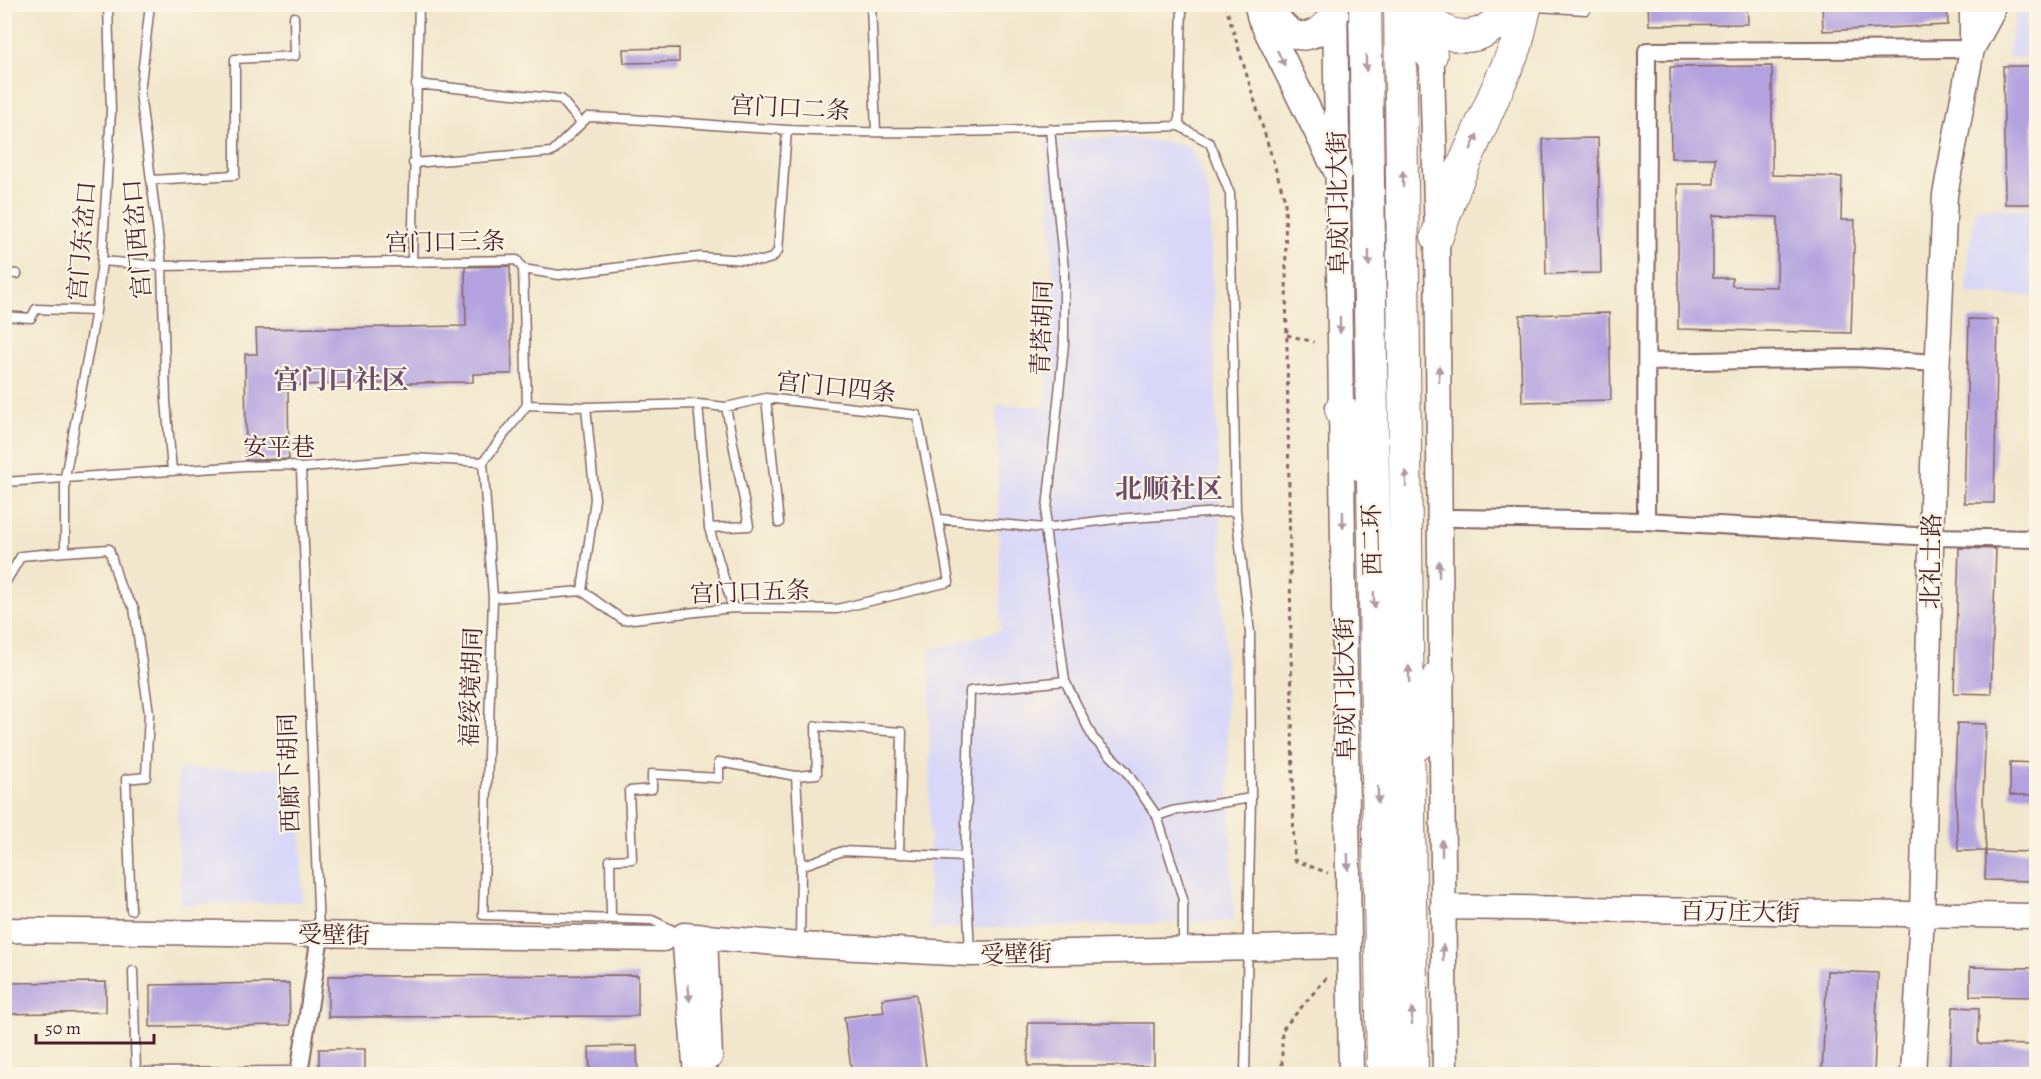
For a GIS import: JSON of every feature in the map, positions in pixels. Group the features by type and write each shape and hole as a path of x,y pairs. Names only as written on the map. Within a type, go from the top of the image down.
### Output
{"highway":[{"name":"西二环","path":"1365,4 1371,484 1383,1074"},
{"path":"1415,9 1451,34 1479,36 1524,6"},
{"path":"1437,236 1458,178 1516,46 1524,6"},
{"name":"西二环","path":"1412,1074 1410,770 1415,9"},
{"path":"1415,9 1431,55"},
{"path":"1341,409 1371,484"},
{"path":"1410,770 1439,676"}],"main road":[{"path":"1258,4 1261,17 1338,172"},
{"path":"1269,4 1278,24 1296,35 1317,32 1335,10"}],"street":[{"name":"北礼士路","path":"1913,1074 1922,915 1945,195 1972,49 1972,4"},
{"name":"北礼士路","path":"1972,49 1993,4"},
{"name":"阜成门北大街","path":"1335,10 1341,409 1339,946 1351,1074"},
{"path":"1646,521 1647,51 1972,49"},
{"path":"1431,55 1437,236 1439,676 1445,1074"},
{"path":"1647,362 1856,358 1938,363"},
{"path":"1454,518 1646,521 1933,537 2037,539"},
{"name":"百万庄大街","path":"1443,907 2037,916"},
{"name":"受壁街","path":"4,930 684,937 971,954 1183,952 1339,946"},
{"path":"684,937 696,1074"},
{"path":"684,937 711,1074"},
{"name":"西廊下胡同","path":"299,1073 319,942"}],"lane":[{"name":"宫门东岔口","path":"65,552 64,477 96,311 102,261 111,111 108,4"},
{"name":"宫门西岔口","path":"150,4 140,93 162,266 166,400 172,471"},
{"path":"412,262 419,4"},
{"path":"871,4 876,132"},
{"path":"1182,4 1179,126 1210,143 1230,194 1236,511 1250,633 1251,798 1245,949 1245,1074"},
{"path":"1524,6 1586,10"},
{"path":"152,180 235,175 235,59 295,56 294,17"},
{"path":"413,163 552,152 581,123 561,99 416,84"},
{"name":"宫门口二条","path":"581,123 588,117 647,118 787,130 876,132 1179,126"},
{"name":"青塔胡同","path":"1050,129 1064,270 1064,344 1045,528 1065,681 1093,738 1125,770 1157,816 1184,899 1183,952"},
{"name":"宫门口三条","path":"102,261 162,266 518,260 523,269 558,275 700,257 747,261 772,258 778,251 787,130"},
{"path":"483,462 527,405 523,269"},
{"path":"4,273 17,274"},
{"path":"4,316 31,318 36,309 96,311"},
{"path":"766,398 779,523"},
{"name":"宫门口四条","path":"527,405 586,407 698,404 726,407 766,398 917,415 938,519"},
{"path":"698,404 709,528 733,608"},
{"path":"493,598 582,591 595,499 586,407"},
{"path":"709,528 749,526 726,407"},
{"name":"安平巷","path":"4,482 246,466 290,465 301,468 412,458 483,462"},
{"name":"福绥境胡同","path":"483,462 493,598 483,915 611,917"},
{"name":"西廊下胡同","path":"301,468 319,942"},
{"path":"938,519 1045,528 1115,519 1236,511"},
{"name":"宫门口五条","path":"582,591 623,620 733,608 837,609 949,582 938,519"},
{"path":"4,585 21,556 109,549 120,586 134,609 149,713 146,777 126,779 131,910"},
{"path":"971,954 965,857 970,691 1065,681"},
{"path":"684,937 652,920 611,917 610,860 632,859 629,791 652,789 652,774 718,778 719,762 796,776 817,774 816,726 902,732 899,854"},
{"path":"796,776 801,866 800,945"},
{"path":"1157,816 1172,811 1251,798"},
{"path":"801,866 843,851 965,857"},
{"path":"133,971 136,1072 299,1073"}],"path":[{"path":"1225,4 1285,200 1294,860 1328,873 1328,884"},
{"path":"1286,335 1314,342"},
{"path":"1282,1074 1282,1030 1328,977 1339,946"}],"shaded area":[{"path":"2018,5 2036,5 2036,58 2006,57"},
{"path":"1132,138 1190,146 1209,193 1234,921 929,930 930,650 1001,630 996,405 1044,406 1054,277 1045,139"},
{"path":"1976,208 2036,210 2036,296 1967,294 1970,246"},
{"path":"282,768 282,787 300,787 303,902 180,905 177,769"}],"building":[{"path":"1648,4 1747,4 1748,24 1649,25"},
{"path":"1822,4 1947,4 1948,25 1823,31"},
{"path":"679,48 679,62 624,63 623,49"},
{"path":"1772,66 1772,175 1842,177 1841,220 1855,220 1851,333 1678,329 1678,184 1714,184 1715,158 1671,158 1670,67","holes":["1713,215 1778,217 1777,287 1732,286 1732,278 1713,278"]},
{"path":"2003,66 2032,66 2034,204 2005,204"},
{"path":"1598,138 1601,273 1546,274 1543,139"},
{"path":"510,266 512,374 473,374 473,382 288,385 289,459 246,460 245,354 257,354 256,329 466,326 465,267"},
{"path":"1609,313 1611,400 1522,402 1520,315"},
{"path":"1969,319 1998,320 1994,503 1964,503"},
{"path":"1959,548 1996,549 1991,694 1954,693"},
{"path":"1957,723 1986,724 1983,800 1986,851 1958,851 1955,778"},
{"path":"2010,762 2037,763 2037,795 2010,795"},
{"path":"1986,851 2037,852 2037,881 1985,880"},
{"path":"1970,967 2037,968 2037,997 1970,996"},
{"path":"1827,971 1878,973 1874,1074 1822,1074"},
{"path":"638,975 638,1016 328,1017 328,976"},
{"path":"106,982 106,1012 4,1014 4,983"},
{"path":"289,983 290,1025 150,1027 150,985"},
{"path":"916,994 927,1074 852,1074 844,1017 884,1012 882,999"},
{"path":"1953,1007 1979,1008 1978,1044 2037,1045 2037,1074 1950,1074"},
{"path":"1028,1023 1154,1023 1154,1066 1028,1066"},
{"path":"637,1046 638,1074 590,1074 589,1047"},
{"path":"319,1049 365,1049 365,1074 319,1074"}],"district":[{"name":"宫门口社区","path":"341,380"},
{"name":"北顺社区","path":"1169,489"}]}
